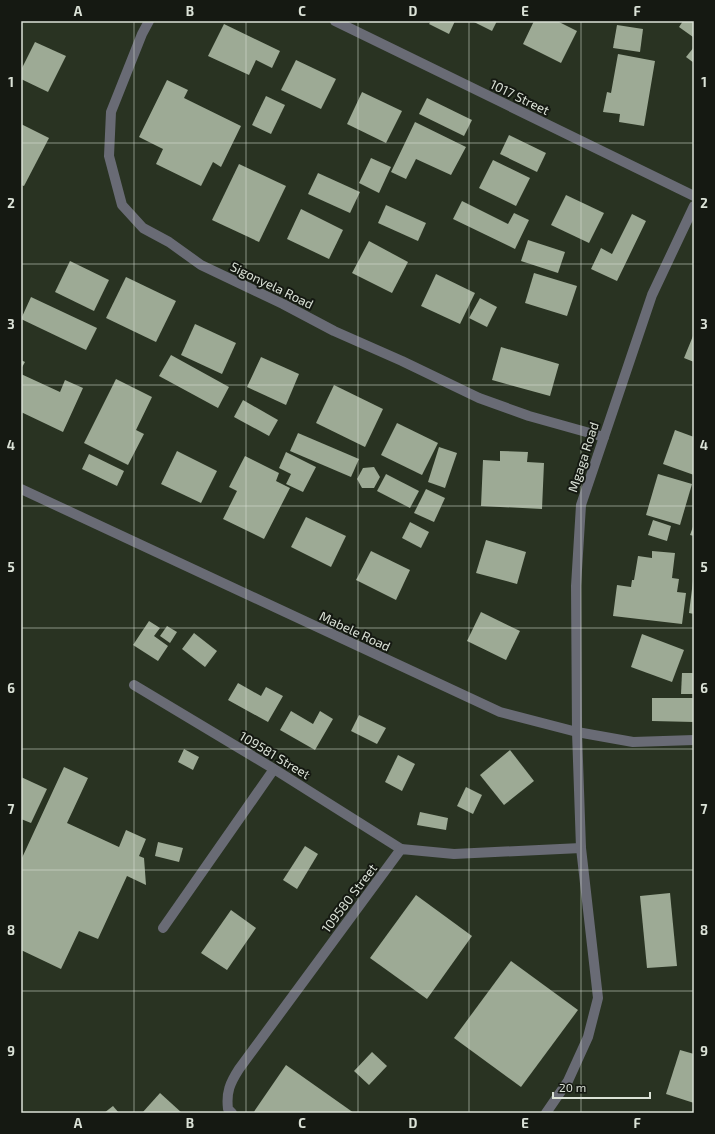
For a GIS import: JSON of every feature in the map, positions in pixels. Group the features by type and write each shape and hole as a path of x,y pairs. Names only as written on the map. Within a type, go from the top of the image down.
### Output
{"street":[{"name":"Sigonyela Road","path":"149,21 142,34 111,112 109,156 122,205 143,228 169,242 201,264 334,331 402,361 479,398 530,416 604,437"},
{"name":"1017 Street","path":"335,21 694,196"},
{"name":"Mgaga Road","path":"577,732 576,586 581,505 652,294 694,206"},
{"name":"Mabele Road","path":"21,489 500,712 577,732 634,742 694,740"},
{"name":"109581 Street","path":"134,685 274,769 401,849"},
{"path":"546,1113 568,1081 588,1037 598,998 581,848 577,732"},
{"path":"163,928 274,769"},
{"path":"401,849 454,854 581,848"},
{"name":"109580 Street","path":"232,1113 228,1109 228,1092 238,1069 401,849"}],"building":[{"path":"431,21 455,21 449,34 429,24"},
{"path":"472,21 497,21 492,31"},
{"path":"534,21 557,21 577,31 561,63 523,44"},
{"path":"683,21 694,21 693,37 679,27"},
{"path":"224,24 280,51 272,68 256,60 249,75 208,56"},
{"path":"617,25 643,29 640,52 613,48"},
{"path":"35,42 66,56 48,92 21,79 21,70"},
{"path":"694,47 694,63 686,57"},
{"path":"618,54 655,61 644,126 619,122 620,114 603,112 607,92 611,93"},
{"path":"296,60 336,79 321,109 281,90"},
{"path":"167,80 188,90 184,98 241,126 221,167 213,162 201,186 156,164 163,149 139,137"},
{"path":"362,92 402,111 386,143 347,124"},
{"path":"266,96 285,105 271,134 252,125"},
{"path":"427,98 472,120 464,136 419,114"},
{"path":"415,122 466,147 451,175 416,159 406,179 391,172"},
{"path":"21,124 49,138 24,186 21,185"},
{"path":"509,135 546,153 537,172 500,154"},
{"path":"371,158 391,167 379,193 359,183"},
{"path":"493,160 530,178 516,206 479,188"},
{"path":"239,164 286,186 259,242 212,220"},
{"path":"318,173 360,192 350,213 308,194"},
{"path":"566,195 604,213 589,243 551,225"},
{"path":"462,201 508,224 514,213 529,220 515,249 453,219"},
{"path":"386,205 426,223 418,241 378,223"},
{"path":"301,209 343,230 329,259 287,239"},
{"path":"632,214 646,221 617,281 591,269 601,248 612,254"},
{"path":"528,240 565,252 558,273 521,261"},
{"path":"369,241 408,262 392,293 352,273"},
{"path":"70,261 109,280 94,311 55,292"},
{"path":"534,273 577,286 567,316 525,303"},
{"path":"436,274 475,293 460,324 421,306"},
{"path":"126,277 176,301 156,342 106,318"},
{"path":"31,297 97,328 86,350 21,319"},
{"path":"480,298 497,307 487,327 469,318"},
{"path":"195,324 236,343 222,374 181,355"},
{"path":"693,336 694,337 694,362 684,358"},
{"path":"501,347 559,364 550,396 492,380"},
{"path":"171,355 229,387 218,408 159,376"},
{"path":"261,357 299,374 286,405 247,387"},
{"path":"21,360 25,362 21,369"},
{"path":"21,374 60,392 65,380 83,388 63,432 21,412"},
{"path":"116,379 152,397 136,430 144,434 128,465 84,443"},
{"path":"334,385 383,409 365,447 316,423"},
{"path":"243,400 278,420 269,436 234,417"},
{"path":"397,423 438,443 422,475 381,455"},
{"path":"675,430 694,437 694,475 663,464"},
{"path":"298,433 359,459 351,477 290,451"},
{"path":"439,447 457,453 445,488 428,482"},
{"path":"177,451 217,471 201,503 161,484"},
{"path":"500,451 528,452 527,462 544,463 542,509 481,506 483,460 500,461"},
{"path":"286,452 316,467 303,492 286,484 291,474 279,468"},
{"path":"89,454 124,471 117,486 82,469"},
{"path":"245,456 279,473 276,481 290,488 264,539 223,519 237,491 229,487"},
{"path":"374,467 380,477 374,488 362,488 357,479 363,468"},
{"path":"386,474 419,491 410,508 377,491"},
{"path":"658,474 692,484 680,525 646,515"},
{"path":"426,489 445,498 434,522 414,513"},
{"path":"306,517 346,536 331,567 291,547"},
{"path":"653,520 671,526 667,541 648,535"},
{"path":"410,522 429,532 421,548 402,538"},
{"path":"694,524 694,536 690,535"},
{"path":"486,540 526,552 517,584 476,573"},
{"path":"371,551 410,570 396,600 356,580"},
{"path":"652,551 675,553 672,578 679,579 677,592 686,593 682,624 613,616 617,585 631,587 632,580 634,580 638,556 652,558"},
{"path":"693,581 694,582 694,614 689,613"},
{"path":"481,612 520,631 506,660 467,641"},
{"path":"149,621 160,628 154,636 168,646 158,661 133,645"},
{"path":"167,626 177,632 170,643 160,636"},
{"path":"194,633 217,651 205,667 182,649"},
{"path":"642,634 684,650 672,682 631,667"},
{"path":"682,673 694,673 694,694 681,694"},
{"path":"238,683 261,696 266,687 283,696 268,722 228,700"},
{"path":"652,698 694,698 694,722 652,721"},
{"path":"291,711 313,724 320,711 333,719 315,750 280,730"},
{"path":"359,715 386,728 377,744 351,731"},
{"path":"184,749 199,757 193,770 178,762"},
{"path":"510,750 534,781 504,805 480,775"},
{"path":"398,755 415,764 402,791 385,782"},
{"path":"64,767 88,778 67,823 119,847 126,830 146,839 139,856 144,858 146,885 127,876 98,939 79,931 61,969 21,950 21,860"},
{"path":"21,777 47,789 31,823 21,819"},
{"path":"466,787 482,795 473,814 457,806"},
{"path":"420,812 448,818 446,830 417,825"},
{"path":"158,842 183,848 179,862 155,856"},
{"path":"305,846 318,854 297,889 283,880"},
{"path":"670,893 677,966 647,968 640,896"},
{"path":"416,895 472,936 427,999 370,958"},
{"path":"231,910 256,928 227,970 201,953"},
{"path":"511,961 578,1010 521,1087 454,1038"},
{"path":"680,1050 694,1054 694,1103 666,1094"},
{"path":"372,1052 387,1066 369,1085 354,1071"},
{"path":"286,1065 354,1113 253,1113"},
{"path":"160,1093 182,1113 142,1113"},
{"path":"113,1106 119,1113 104,1113"}]}
